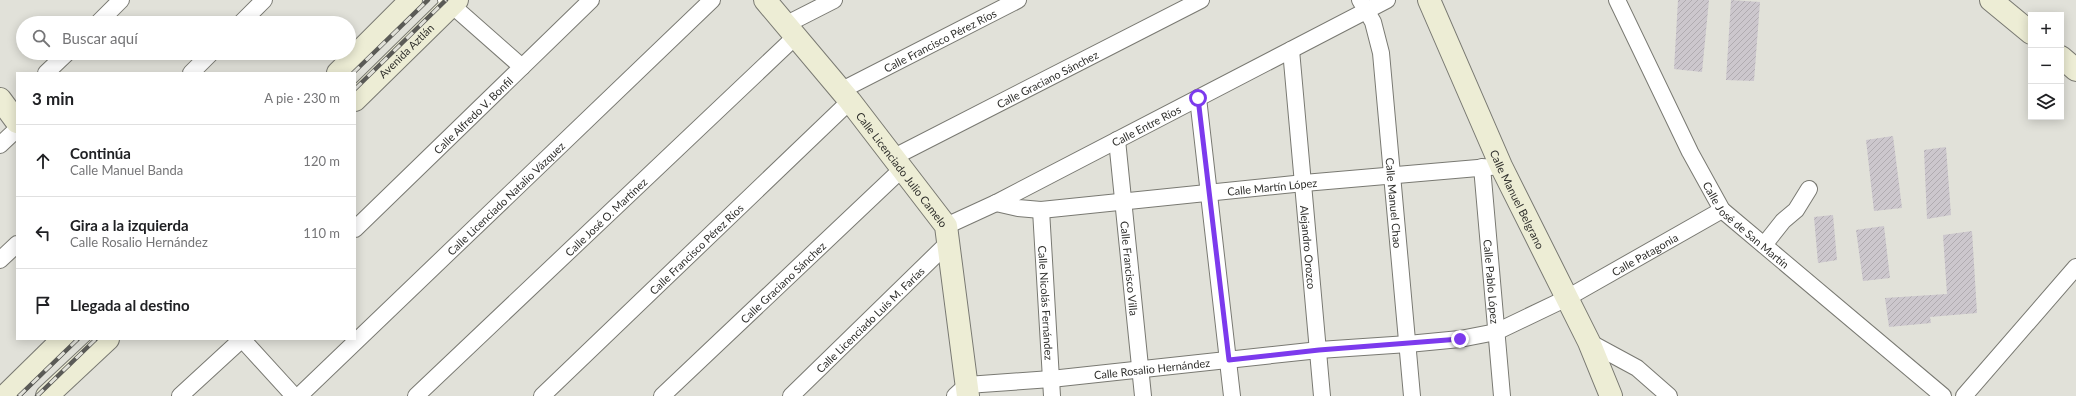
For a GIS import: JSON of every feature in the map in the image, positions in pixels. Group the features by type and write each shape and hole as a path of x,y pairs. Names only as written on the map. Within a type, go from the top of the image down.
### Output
{"street":[{"path":"105,16 121,0"},
{"path":"248,16 264,0"},
{"path":"356,55 411,0"},
{"name":"Calle Alfredo V. Bonfil","path":"356,228 591,0"},
{"name":"Calle Licenciado Natalio Vázquez","path":"298,396 712,0"},
{"name":"Calle Licenciado Julio Camelo","path":"765,0 845,96 898,163 948,234 963,392"},
{"name":"Calle José O. Martínez","path":"416,396 790,31 834,0"},
{"name":"Calle Francisco Pérez Ríos","path":"542,396 845,96 1018,0"},
{"name":"Calle Graciano Sánchez","path":"662,396 898,163 1201,0"},
{"name":"Calle Entre Ríos","path":"948,234 996,203 1291,50 1364,6 1386,0"},
{"name":"Calle Manuel Belgrano","path":"1429,0 1492,166 1567,298 1589,342 1611,396"},
{"name":"Calle José de San Martín","path":"1617,0 1690,152 1722,210 1943,396"},
{"path":"1991,0 2028,31"},
{"path":"452,2 522,67"},
{"name":"Avenida Aztlán","path":"356,99 452,2"},
{"name":"Calle Manuel Chao","path":"1364,6 1373,22 1381,53 1412,396"},
{"name":"Alejandro Orozco","path":"1291,50 1322,396"},
{"path":"47,72 60,60"},
{"path":"192,72 204,60"},
{"path":"339,72 351,60"},
{"path":"2064,60 2076,70"},
{"path":"1198,98 1210,192 1232,396"},
{"path":"0,145 16,131"},
{"name":"Calle Francisco Villa","path":"1117,140 1143,396"},
{"name":"Calle Martín López","path":"996,203 1018,208 1041,210 1210,192 1492,166"},
{"name":"Calle Pablo López","path":"1492,166 1496,332 1502,396"},
{"path":"1764,245 1783,221 1796,210 1808,189"},
{"name":"Calle Nicolás Fernández","path":"1041,210 1052,396"},
{"name":"Calle Patagonia","path":"1567,298 1722,210"},
{"name":"Calle Licenciado Luis M. Farías","path":"791,396 948,234"},
{"path":"0,260 16,245"},
{"path":"1964,396 2074,274"},
{"name":"Calle Rosalio Hernández","path":"963,392 1051,378 1319,350 1460,339 1496,332 1567,298"},
{"path":"5,396 62,340"},
{"path":"47,396 107,340"},
{"path":"180,396 241,340"},
{"path":"243,340 294,396"},
{"path":"1589,342 1637,368 1669,396"}],"building":[{"path":"1678,0 1709,0 1702,72 1674,69"},
{"path":"1731,0 1760,2 1754,81 1726,80"},
{"path":"1893,136 1902,208 1874,211 1866,140"},
{"path":"1946,147 1951,215 1927,219 1924,150"},
{"path":"1833,215 1837,260 1818,263 1814,217"},
{"path":"1884,226 1890,278 1863,281 1856,230"},
{"path":"1972,231 1977,313 1930,317 1931,323 1889,327 1885,298 1947,294 1943,235"}],"railway":[{"path":"354,72 428,0"},
{"path":"356,88 446,0"},
{"path":"19,396 77,340"},
{"path":"37,396 95,340"}],"route":[{"path":"1198,98 1229,360 1319,350 1460,339"}]}
